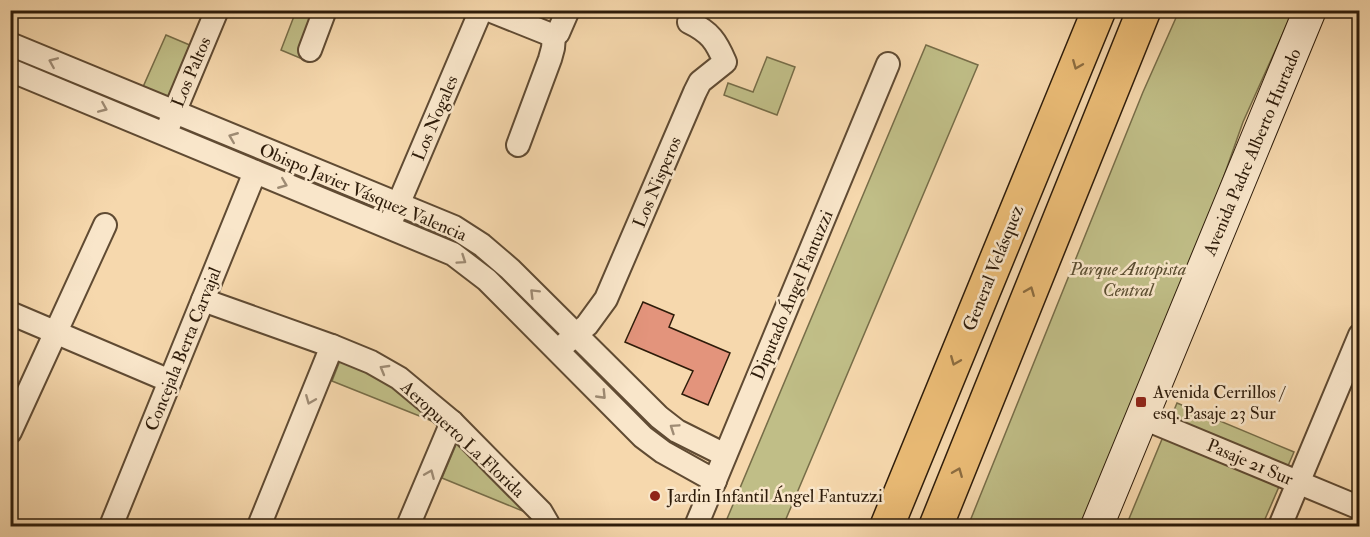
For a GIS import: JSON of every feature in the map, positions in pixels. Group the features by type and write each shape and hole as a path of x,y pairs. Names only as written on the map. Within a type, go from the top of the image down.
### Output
{"highway":[{"name":"General Velásquez","path":"887,526 1099,10"},
{"path":"936,526 1144,10"},
{"path":"1110,93 1165,10"}],"street":[{"name":"Los Paltos","path":"165,134 217,10"},
{"path":"310,50 325,10"},
{"name":"Los Nogales","path":"389,226 481,10"},
{"path":"489,10 554,36"},
{"path":"518,144 550,59 554,36 558,33 568,10"},
{"name":"Avenida Padre Alberto Hurtado","path":"1096,526 1310,10"},
{"name":"Los Nisperos","path":"559,351 597,312 613,286 700,82 725,62 709,33 688,22"},
{"name":"Obispo Javier Vásquez Valencia","path":"10,44 454,227 483,245 510,269 659,417 677,431 725,455"},
{"name":"Diputado Ángel Fantuzzi","path":"696,526 888,64"},
{"name":"Obispo Javier Vásquez Valencia","path":"10,70 438,246 472,267 643,437 663,452 715,481"},
{"name":"Concejala Berta Carvajal","path":"111,526 255,172"},
{"path":"10,432 105,225"},
{"name":"Aeropuerto La Florida","path":"202,300 332,346 371,362 399,378 452,422 541,512 548,525"},
{"path":"10,313 170,381"},
{"path":"1280,526 1359,335"},
{"path":"259,526 332,346"},
{"name":"Pasaje 21 Sur","path":"1141,417 1359,508"},
{"path":"408,526 452,422"}],"green space":[{"path":"296,11 319,11 300,58 281,50"},
{"name":"Parque Autopista Central","path":"1179,11 1293,11 1243,122 1179,303 1082,526 968,526 1143,92"},
{"path":"166,35 192,46 169,99 143,87"},
{"path":"926,45 978,65 783,526 724,526"},
{"path":"767,57 795,67 777,115 724,95 728,83 753,92"},
{"path":"341,358 392,379 437,423 332,381"},
{"path":"1177,403 1294,452 1262,526 1126,526"},
{"path":"458,440 530,514 442,478"}],"building":[{"path":"643,302 674,315 669,327 730,353 708,405 682,394 693,371 625,342"}],"place":[{"name":"Avenida Cerrillos / esq. Pasaje 23 Sur","path":"1141,402"},
{"name":"Jardin Infantil Ángel Fantuzzi","path":"655,496"}]}
